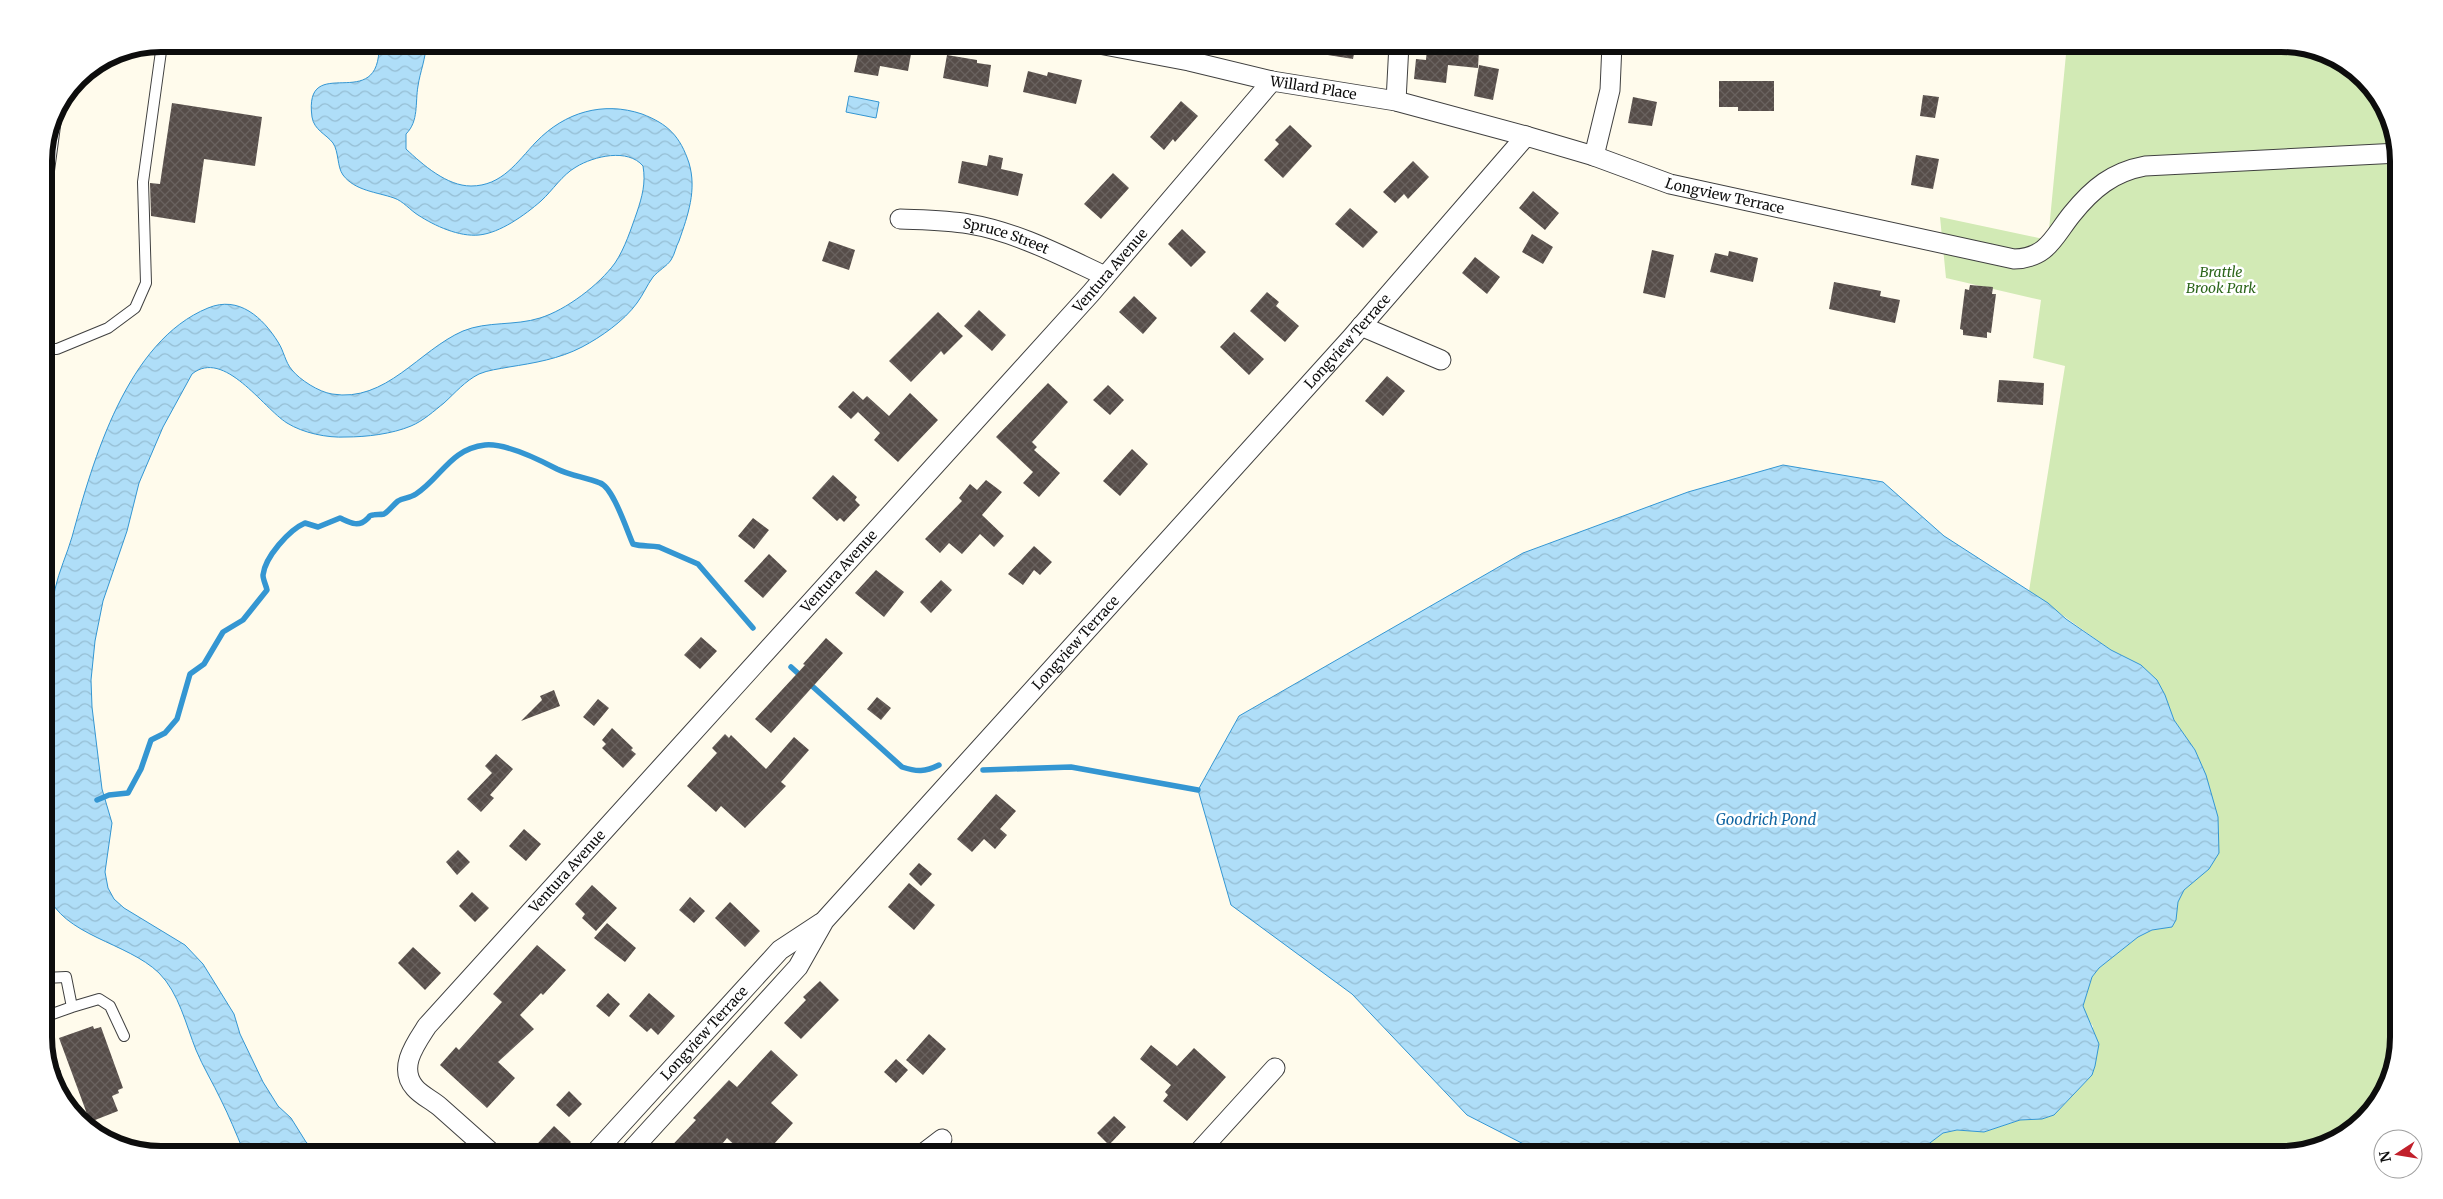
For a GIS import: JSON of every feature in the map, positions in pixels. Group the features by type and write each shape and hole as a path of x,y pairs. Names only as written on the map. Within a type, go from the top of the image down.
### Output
{"street":[{"name":"Willard Place","path":"1192,53 1272,81 1396,101 1526,136"},
{"path":"1396,101 1399,53"},
{"path":"1594,156 1610,90 1612,53"},
{"name":"Ventura Avenue","path":"484,1146 430,1098 414,1087 410,1080 409,1060 412,1047 428,1026 1105,276 1272,81"},
{"name":"Longview Terrace","path":"635,1146 798,967 824,921 1361,326 1526,136 1594,156 1670,184 1803,215 2019,259 2032,255 2055,240 2080,206 2102,184 2123,170 2145,166 2390,153"},
{"name":"Spruce Street","path":"900,219 970,224 997,231 1025,240 1105,276"},
{"path":"1361,326 1441,360"},
{"name":"Longview Terrace","path":"601,1146 780,950 824,921"},
{"path":"1204,1146 1275,1068"},
{"path":"932,1146 942,1138"}],"lane":[{"path":"53,349 108,328 136,308 146,283 143,182 161,53"},
{"path":"53,978 66,977 72,1007"},
{"path":"53,1014 99,999 110,1006 124,1036"}],"green space":[{"name":"Brattle Brook Park","path":"2066,53 2288,53 2316,58 2342,71 2363,90 2372,101 2385,127 2390,155 2390,1051 2385,1072 2379,1085 2363,1109 2348,1124 2336,1132 2309,1143 2295,1146 1926,1146 1943,1133 1957,1130 1984,1132 2020,1120 2042,1119 2054,1115 2092,1075 2093,1026 2085,1016 2083,1006 2092,977 2099,968 2138,937 2152,930 2172,927 2177,904 2182,893 2209,869 2195,750 2174,720 2165,695 2141,665 2111,650 2029,591 2065,366 2033,358 2041,300 1946,278 1940,217 2048,240"}],"water":[{"path":"378,53 425,53 418,86 415,118 406,134 406,149 444,179 471,186 492,182 508,172 536,142 559,123 585,112 613,109 642,114 659,122 672,132 682,145 689,163 692,193 685,222 672,258 653,277 632,310 619,322 589,343 564,355 479,374 428,416 411,426 387,433 362,436 331,437 315,434 293,427 277,416 255,394 230,374 217,369 204,368 192,374 163,427 139,483 127,531 103,601 95,641 91,680 92,707 102,789 112,823 105,872 108,888 114,899 124,908 185,945 203,964 234,1014 240,1034 263,1082 278,1106 291,1118 310,1146 241,1146 199,1056 177,1000 166,981 146,962 81,929 67,919 53,904 53,602 57,582 103,439 117,406 135,375 156,347 180,324 208,308 230,304 249,311 272,333 295,374 327,393 351,395 369,391 386,383 432,350 463,331 482,326 521,322 550,314 581,296 600,280 615,263 630,232 644,184 643,166 637,160 620,156 601,157 583,163 571,170 528,212 495,231 487,234 471,235 439,227 418,215 397,199 360,188 348,180 341,172 333,143 318,129 313,121 312,97 319,87 356,82 368,77 376,66"},
{"path":"849,96 879,102 876,118 846,112"},
{"name":"Goodrich Pond","path":"1783,465 1883,482 1944,536 2048,603 2066,619 2111,650 2141,665 2157,680 2174,720 2195,750 2206,775 2218,817 2219,853 2209,869 2184,890 2178,902 2176,920 2172,927 2152,930 2138,937 2099,968 2092,977 2083,1006 2099,1044 2095,1066 2092,1075 2054,1115 2042,1119 2020,1120 1984,1132 1957,1130 1943,1133 1926,1146 1527,1146 1467,1115 1352,994 1231,905 1198,790 1239,716 1523,553 1688,492"}],"building":[{"path":"858,53 911,53 908,71 880,66 878,76 854,72"},
{"path":"1315,53 1354,53 1353,59"},
{"path":"1427,53 1479,53 1478,68 1448,65 1446,83 1414,79 1416,59 1426,60"},
{"path":"947,55 977,60 977,63 991,65 988,87 943,78"},
{"path":"1479,65 1499,69 1493,100 1474,96"},
{"path":"1028,71 1047,76 1048,72 1082,80 1076,104 1023,92"},
{"path":"1719,81 1774,81 1774,111 1738,111 1738,107 1719,107"},
{"path":"1923,95 1939,97 1935,118 1920,116"},
{"path":"1633,97 1657,102 1652,126 1628,123"},
{"path":"1181,101 1198,116 1175,142 1173,139 1164,150 1150,137"},
{"path":"172,103 262,117 255,166 204,159 195,223 151,216 150,183 160,184"},
{"path":"1290,125 1312,146 1283,178 1264,160 1279,144 1275,140"},
{"path":"989,155 1003,158 1001,169 1023,174 1018,196 958,183 962,161 987,166"},
{"path":"1916,155 1939,159 1933,189 1911,185"},
{"path":"1413,161 1429,177 1408,199 1404,194 1395,203 1383,192"},
{"path":"1113,173 1129,188 1101,219 1084,204"},
{"path":"1533,191 1559,213 1545,230 1519,208"},
{"path":"1350,208 1378,232 1363,248 1335,224"},
{"path":"1182,229 1206,252 1191,267 1168,244"},
{"path":"1532,234 1553,247 1543,264 1522,252"},
{"path":"829,241 855,250 849,270 822,261"},
{"path":"1652,250 1674,255 1665,298 1643,293"},
{"path":"1729,251 1758,258 1753,282 1710,272 1715,253 1728,256"},
{"path":"1475,257 1500,277 1487,294 1462,273"},
{"path":"1834,282 1881,291 1880,296 1900,300 1895,323 1829,309"},
{"path":"1970,285 1993,287 1992,294 1996,294 1991,333 1987,332 1987,338 1963,335 1963,330 1960,329 1965,289 1969,290"},
{"path":"1267,292 1279,302 1276,306 1299,326 1285,342 1250,311"},
{"path":"1134,296 1157,318 1143,334 1119,312"},
{"path":"979,310 1006,335 992,351 964,326"},
{"path":"938,312 963,336 944,355 941,351 911,382 889,361"},
{"path":"1234,332 1264,359 1249,375 1220,347"},
{"path":"1387,376 1405,391 1383,416 1365,401"},
{"path":"1999,380 2044,383 2043,405 1997,402"},
{"path":"1048,383 1068,402 1032,442 1037,447 1034,450 1060,473 1039,497 1023,483 1033,472 996,437"},
{"path":"1108,385 1124,400 1110,415 1093,400"},
{"path":"853,391 863,400 867,396 889,416 910,393 938,420 898,462 874,440 880,433 858,412 851,419 838,407"},
{"path":"1132,449 1148,464 1120,496 1103,481"},
{"path":"833,475 857,497 855,500 860,505 844,522 840,518 837,521 812,498"},
{"path":"986,480 1002,492 982,515 1004,536 994,547 980,534 962,554 949,543 940,553 925,539 962,501 959,498 970,484 977,490"},
{"path":"753,518 769,530 754,549 738,536"},
{"path":"1034,546 1052,562 1040,575 1034,570 1023,585 1008,574"},
{"path":"769,554 787,571 763,598 744,581"},
{"path":"876,570 904,592 884,617 855,593"},
{"path":"941,580 952,590 931,613 920,602"},
{"path":"701,637 717,651 700,669 684,655"},
{"path":"826,638 843,653 771,733 755,719 805,665 803,664"},
{"path":"554,690 560,706 521,721 542,700 540,696"},
{"path":"877,697 891,708 881,720 867,709"},
{"path":"598,699 609,708 594,726 583,717"},
{"path":"612,728 633,748 631,750 636,754 623,768 602,748 606,744 602,740"},
{"path":"725,734 729,738 731,735 766,769 794,737 809,750 781,782 786,786 745,828 721,806 716,812 687,786 717,753 712,748"},
{"path":"496,754 513,769 490,795 494,798 481,812 467,799 492,773 485,766"},
{"path":"996,794 1016,811 1000,829 1007,835 995,849 984,839 972,852 957,839"},
{"path":"524,829 541,844 526,861 509,846"},
{"path":"458,850 470,862 457,875 446,862"},
{"path":"919,863 932,874 921,886 909,874"},
{"path":"909,883 935,905 914,930 888,907"},
{"path":"592,885 617,908 596,931 582,918 585,914 575,904"},
{"path":"472,892 489,908 475,922 459,906"},
{"path":"690,897 705,911 694,923 679,910"},
{"path":"730,902 760,931 745,947 715,918"},
{"path":"607,923 636,948 625,962 594,938"},
{"path":"537,945 566,970 543,995 541,993 520,1015 534,1029 498,1062 515,1078 487,1108 440,1065 456,1047 459,1050 502,1002 493,994"},
{"path":"413,947 441,973 425,990 398,963"},
{"path":"820,981 839,1000 801,1039 784,1023 806,1000 803,997"},
{"path":"608,993 620,1004 609,1017 596,1006"},
{"path":"649,993 675,1016 658,1035 651,1028 647,1032 629,1016"},
{"path":"93,1026 94,1029 101,1027 123,1088 118,1090 119,1093 112,1096 118,1111 92,1121 88,1117 59,1038"},
{"path":"929,1034 946,1049 923,1075 906,1060"},
{"path":"1151,1045 1177,1066 1194,1048 1226,1077 1187,1121 1163,1101 1168,1095 1165,1092 1171,1085 1140,1059"},
{"path":"771,1050 798,1075 771,1103 793,1123 772,1146 735,1146 727,1138 720,1146 671,1146 696,1120 693,1118 729,1080 737,1087"},
{"path":"896,1059 908,1070 896,1083 884,1072"},
{"path":"569,1091 582,1104 569,1117 556,1105"},
{"path":"1114,1116 1126,1127 1109,1145 1097,1133"},
{"path":"554,1126 571,1142 567,1146 535,1146"}],"waterway":[{"path":"97,800 109,795 128,793 141,769 151,740 165,733 177,719 190,674 204,664 223,632 243,620 267,590 263,577 265,568 273,552 285,538 305,523 318,527 340,518 357,524 364,522 370,516 384,514 398,501 416,494 425,487 454,458 473,448 493,445 512,449 562,471 605,486 615,501 633,544 659,547 698,564 753,628"},
{"path":"791,667 902,767 921,771 939,765"},
{"path":"983,770 1071,767 1198,790"}]}
